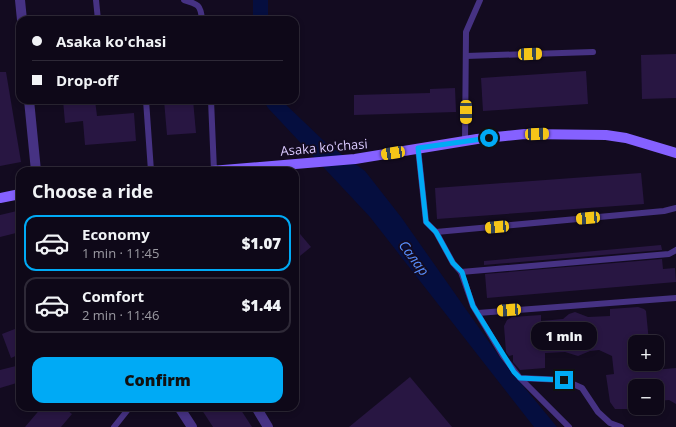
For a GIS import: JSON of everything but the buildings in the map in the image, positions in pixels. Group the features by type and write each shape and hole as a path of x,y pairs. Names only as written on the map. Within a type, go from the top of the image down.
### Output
{"street":[{"path":"20,0 22,16"},
{"path":"29,104 36,167"},
{"name":"Asaka ko'chasi","path":"256,167 355,159 465,141 525,134 587,133 626,138 676,153"},
{"path":"0,198 16,195"},
{"path":"182,411 192,427"},
{"path":"258,411 268,427"}],"lane":[{"path":"96,0 98,16"},
{"path":"184,0 198,5 201,9 202,16"},
{"path":"465,141 466,32 480,0"},
{"path":"466,56 593,52"},
{"path":"146,104 152,167"},
{"path":"211,104 214,167"},
{"path":"418,148 426,222 436,232 453,263 462,272 473,306 503,356 520,378 569,427"},
{"path":"436,232 676,209"},
{"path":"462,272 669,254 676,250"},
{"path":"478,313 676,298"},
{"path":"520,378 564,380 582,388 598,412 610,423 621,427"},
{"path":"114,427 127,411"}],"water":[{"path":"253,0 268,0 268,16 253,16"},
{"name":"Салар","path":"266,104 285,104 326,143 365,171 401,217 501,359 557,427 534,427 370,217"}],"route":[{"path":"489,138 418,148 426,222 436,232 453,263 462,272 473,306 514,372 520,378 564,380"}]}
